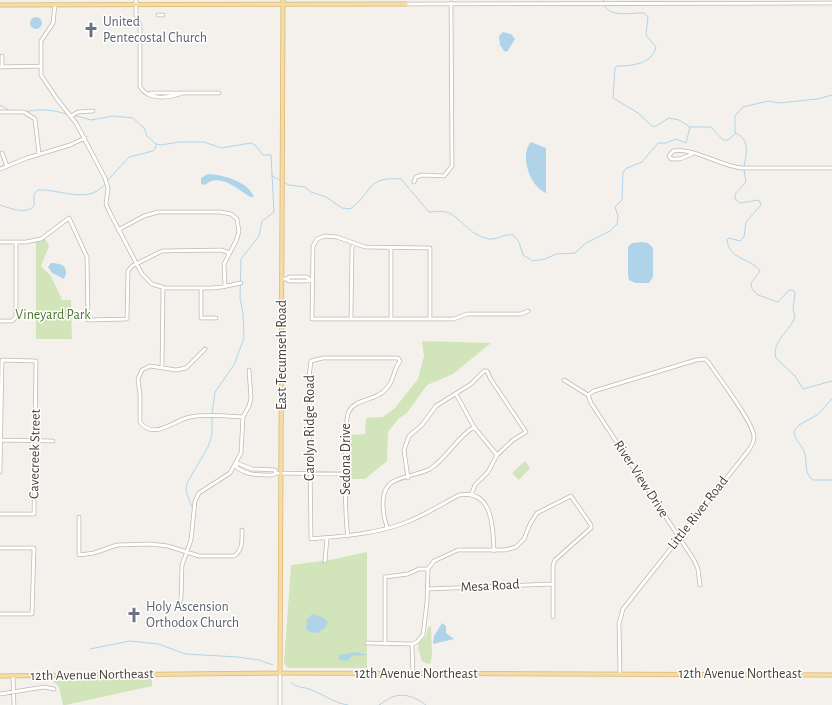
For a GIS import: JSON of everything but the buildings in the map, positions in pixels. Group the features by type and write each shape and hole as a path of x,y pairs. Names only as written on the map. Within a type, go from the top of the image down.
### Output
{"main road":[{"path":"0,5 136,5 172,2 406,4"},
{"name":"East Tecumseh Road","path":"280,673 283,2"},
{"name":"12th Avenue Northeast","path":"0,676 280,673 832,675"}],"street":[{"path":"136,0 136,15 140,26 139,84 143,91 149,94 218,93"},
{"path":"406,4 445,1 451,3 556,1 600,3 832,3"},
{"path":"414,182 416,177 422,175 444,176 452,166 451,3"},
{"path":"55,5 55,16 50,28 44,36 41,45 43,80 71,115 85,138 107,184 106,204 118,230 142,274 150,282 162,287 201,288 241,283"},
{"path":"158,15 163,15"},
{"path":"2,56 1,67 41,66"},
{"path":"71,115 78,112 93,111"},
{"path":"0,112 24,112 35,119 39,154"},
{"path":"0,169 39,154 70,145 85,138"},
{"path":"692,154 677,160 671,159 669,156 670,153 677,151 692,154 736,168 832,168"},
{"path":"2,153 7,166"},
{"path":"107,184 113,185"},
{"path":"118,230 144,216 158,212 220,212 231,214 237,219 239,232 224,266 225,286"},
{"path":"0,242 41,239 69,218 87,257 88,320 127,320 127,273 130,268 136,264 159,252 166,250 221,250 230,253"},
{"path":"430,319 430,248 365,247 338,236 325,236 318,239 313,246 310,279 312,319 351,318 391,319 430,319 454,319 467,314 521,314 528,311"},
{"path":"0,321 14,320 17,315 16,242"},
{"path":"351,318 352,248 354,243"},
{"path":"391,248 391,319"},
{"path":"282,279 287,279 289,277 306,277 310,279"},
{"path":"162,287 162,368"},
{"path":"201,288 201,318 216,318"},
{"path":"205,349 186,368 176,370 150,366 146,367 139,374 140,422 148,429 171,426 190,417 243,417"},
{"name":"Carolyn Ridge Road","path":"327,538 311,539 309,372 311,360 323,358 398,358 400,361"},
{"name":"Little River Road","path":"588,395 601,389 696,360 705,359 710,363 746,418 752,428 754,437 748,451 622,610 619,624 620,674"},
{"name":"Cavecreek Street","path":"0,440 2,360 36,361 34,514 0,514"},
{"name":"Sedona Drive","path":"348,536 346,474 347,415 357,403 371,399 384,391 393,380 400,361"},
{"path":"178,606 181,599 182,565 191,540 195,501 199,493 230,473 237,463 241,453 243,417 249,406 251,398 248,370"},
{"path":"408,478 404,450 406,440 422,425 436,406 456,394 486,371 526,433 513,440 497,455 488,472 475,485 471,495"},
{"path":"564,380 588,395"},
{"path":"456,394 474,426 497,455"},
{"name":"River View Drive","path":"588,395 591,403 697,564 700,585"},
{"path":"386,528 383,501 385,491 391,483 424,472 438,463 464,433 474,426"},
{"path":"0,472 0,440 53,441"},
{"path":"237,463 252,469 275,470 276,473 346,474"},
{"path":"326,561 327,538 348,536 386,528 415,518 459,495 471,495 485,504 489,511 493,529 494,551"},
{"path":"367,643 412,644 417,642 423,635 428,589 428,569 434,561 458,550 494,551 516,547 524,539 530,524 537,513 570,496 591,525 591,528 555,560 553,565 552,584 553,617"},
{"path":"79,517 79,555 94,553 117,545 161,544 199,556 234,556 238,553 241,546 242,530"},
{"path":"0,548 34,548 32,614 0,614"},
{"path":"385,644 385,577 408,574 419,569 428,569"},
{"name":"Mesa Road","path":"428,589 552,584"},
{"path":"412,644 413,674"},
{"name":"East Tecumseh Road","path":"280,673 280,705"},
{"path":"13,676 14,705"},
{"path":"0,694 44,687 54,689"}],"green space":[{"name":"Vineyard Park","path":"45,239 49,246 41,266 51,276 62,300 71,300 72,339 36,339 36,242"},
{"path":"422,341 491,343 453,374 427,385 406,414 399,418 388,432 387,461 365,479 350,479 349,435 365,434 366,418 383,417 395,408 418,379 424,356"},
{"path":"525,461 530,468 519,480 512,473"},
{"path":"367,552 367,668 288,668 284,663 291,565 330,560"},
{"path":"431,625 432,656 430,664 422,661 418,648 419,643 426,637 428,628"},
{"path":"152,678 152,686 66,705 63,705 59,687 53,681"}],"water":[{"path":"34,17 38,17 42,23 38,29 34,29 30,25 30,21"},
{"path":"503,32 511,34 515,39 507,52 504,51 500,45 499,36"},
{"path":"531,142 546,148 546,193 540,190 535,184 528,170 526,155"},
{"path":"208,174 228,177 241,183 251,191 254,197 250,197 234,186 222,181 216,180 210,181 205,185 201,184 201,178"},
{"path":"632,243 648,243 653,248 653,277 649,283 635,283 629,280 628,275 628,247"},
{"path":"51,263 60,264 65,268 66,274 64,279 52,273 48,267"},
{"path":"312,614 323,617 328,622 326,627 318,633 309,632 306,629 307,620"},
{"path":"442,623 446,626 446,633 454,639 433,644 434,636"},
{"path":"357,652 368,655 352,656 348,661 339,660 339,655"}],"waterway":[{"path":"603,0 605,6 614,13 644,13 648,17 646,35 656,47 654,53 641,63 617,66 615,68 613,98 638,113 652,126 656,126 669,118 679,120 690,127 711,127 723,140 728,140 735,134"},
{"path":"735,133 735,116 743,107 768,101 779,103 817,99 832,95"},
{"path":"0,105 10,111"},
{"path":"26,112 46,110 66,114"},
{"path":"73,115 91,120 113,116 133,118 144,128 147,136 156,144 161,145 179,142 204,142 221,148 251,143 255,145 263,155 271,155 274,212 262,221 259,236 241,259 240,298 243,313 244,338 234,365 215,392 212,414"},
{"path":"283,182 289,185 305,187 311,192 326,197 342,208 350,209 375,183 381,180 401,179 429,212 449,213 456,217 472,232 489,239 513,235 519,242 523,255 533,261 545,259 556,254 575,253 586,243 610,231 617,224 618,216 615,207 622,200 623,172 627,168 642,162 658,143 666,143 676,139 686,143 690,127"},
{"path":"735,133 740,136 745,143 746,152 744,167"},
{"path":"107,181 129,157 153,151 156,145"},
{"path":"744,170 746,182 735,194 735,199 740,203 759,200 761,205 746,222 744,237 740,241 729,238 727,240 729,247 736,255 751,263 760,271 751,283 752,289 758,295 778,302 789,290 793,290 795,293 793,310 795,317 778,342 775,352 776,358 795,376 803,389 832,381"},
{"path":"272,176 280,180"},
{"path":"0,205 18,210 27,210 34,206 34,194 38,190 83,195 91,194 105,184"},
{"path":"832,399 817,415 799,425 794,431 795,438 804,451 807,471 810,477 813,480 832,480"},
{"path":"193,510 186,491 187,483 208,447 212,435 212,417"},
{"path":"90,649 130,641 158,644 186,654 238,657 259,660 273,665"},
{"path":"291,682 296,686 307,688 337,702 348,705"},
{"path":"379,705 392,697 401,695 414,698 426,705"}],"place":[{"name":"United Pentecostal Church","path":"91,30"},
{"name":"Holy Ascension Orthodox Church","path":"134,615"}]}
